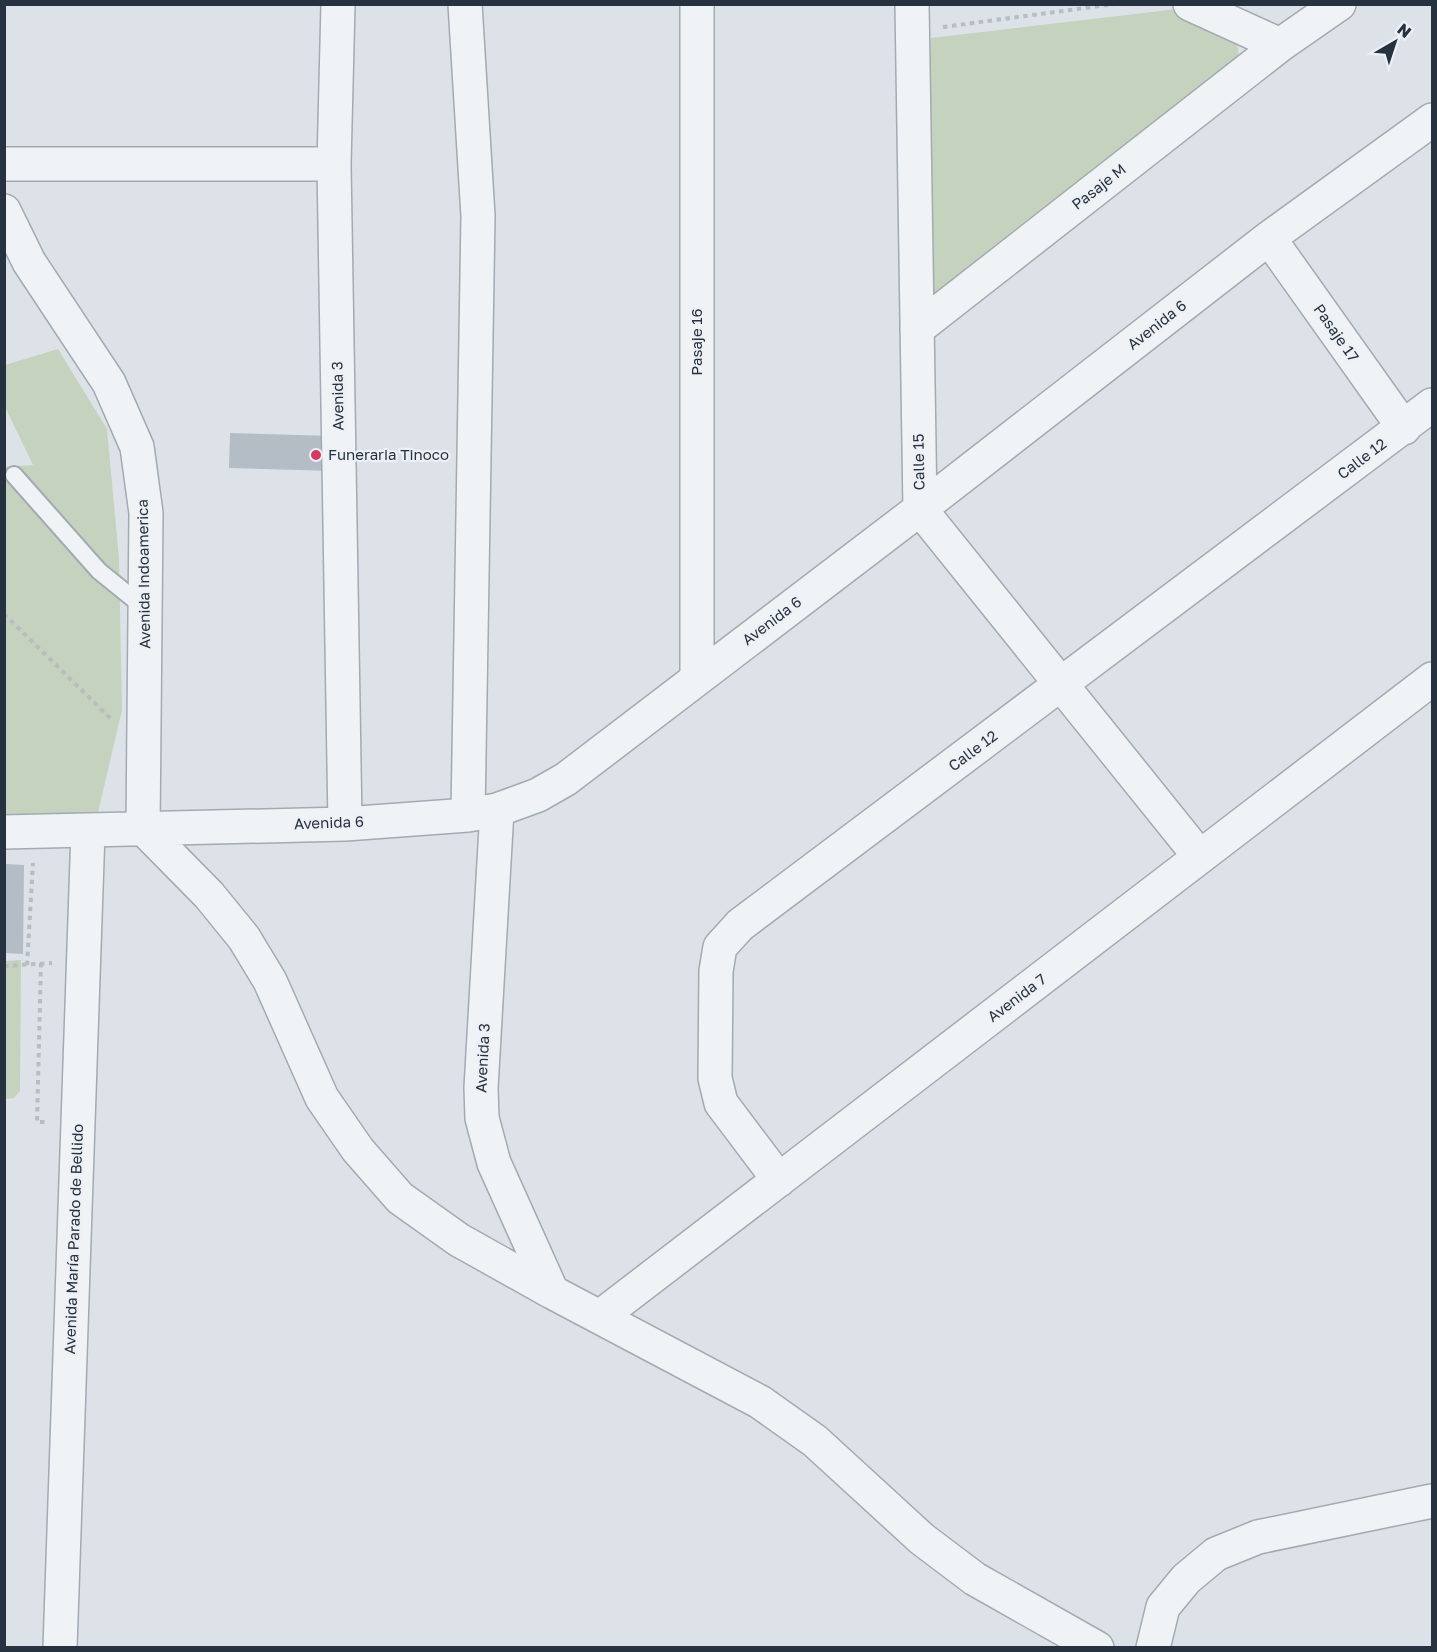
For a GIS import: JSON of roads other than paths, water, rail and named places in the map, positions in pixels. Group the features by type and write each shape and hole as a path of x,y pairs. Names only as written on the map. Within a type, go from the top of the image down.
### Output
{"street":[{"name":"Avenida 3","path":"338,4 334,164 345,824"},
{"name":"Avenida 3","path":"465,4 478,216 483,813 482,1118 494,1163 552,1292"},
{"name":"Pasaje 16","path":"697,4 697,679"},
{"path":"1190,4 1280,45"},
{"name":"Pasaje M","path":"917,329 1280,45 1340,4"},
{"name":"Calle 15","path":"913,18 920,508 1200,857"},
{"name":"Avenida 6","path":"4,832 345,824 483,813 538,795 566,779 1269,238 1432,120"},
{"path":"4,164 334,164"},
{"name":"Avenida Indoamerica","path":"4,211 29,262 109,383 137,447 146,513 143,828"},
{"name":"Pasaje 17","path":"1269,238 1404,428"},
{"name":"Calle 12","path":"779,1180 721,1103 715,1078 716,971 720,947 740,925 1432,405"},
{"name":"Avenida 7","path":"601,1316 1432,679"},
{"path":"143,828 209,896 244,938 270,981 322,1098 358,1150 400,1198 459,1240 760,1402 815,1441 922,1539 975,1579 1097,1647"},
{"name":"Avenida María Parado de Bellido","path":"60,1647 88,831"},
{"path":"1153,1647 1163,1607 1186,1579 1216,1554 1258,1537 1432,1501"}],"lane":[{"path":"14,475 99,571 146,609"}],"place":[{"name":"Funeraria Tinoco","path":"316,455"}]}
